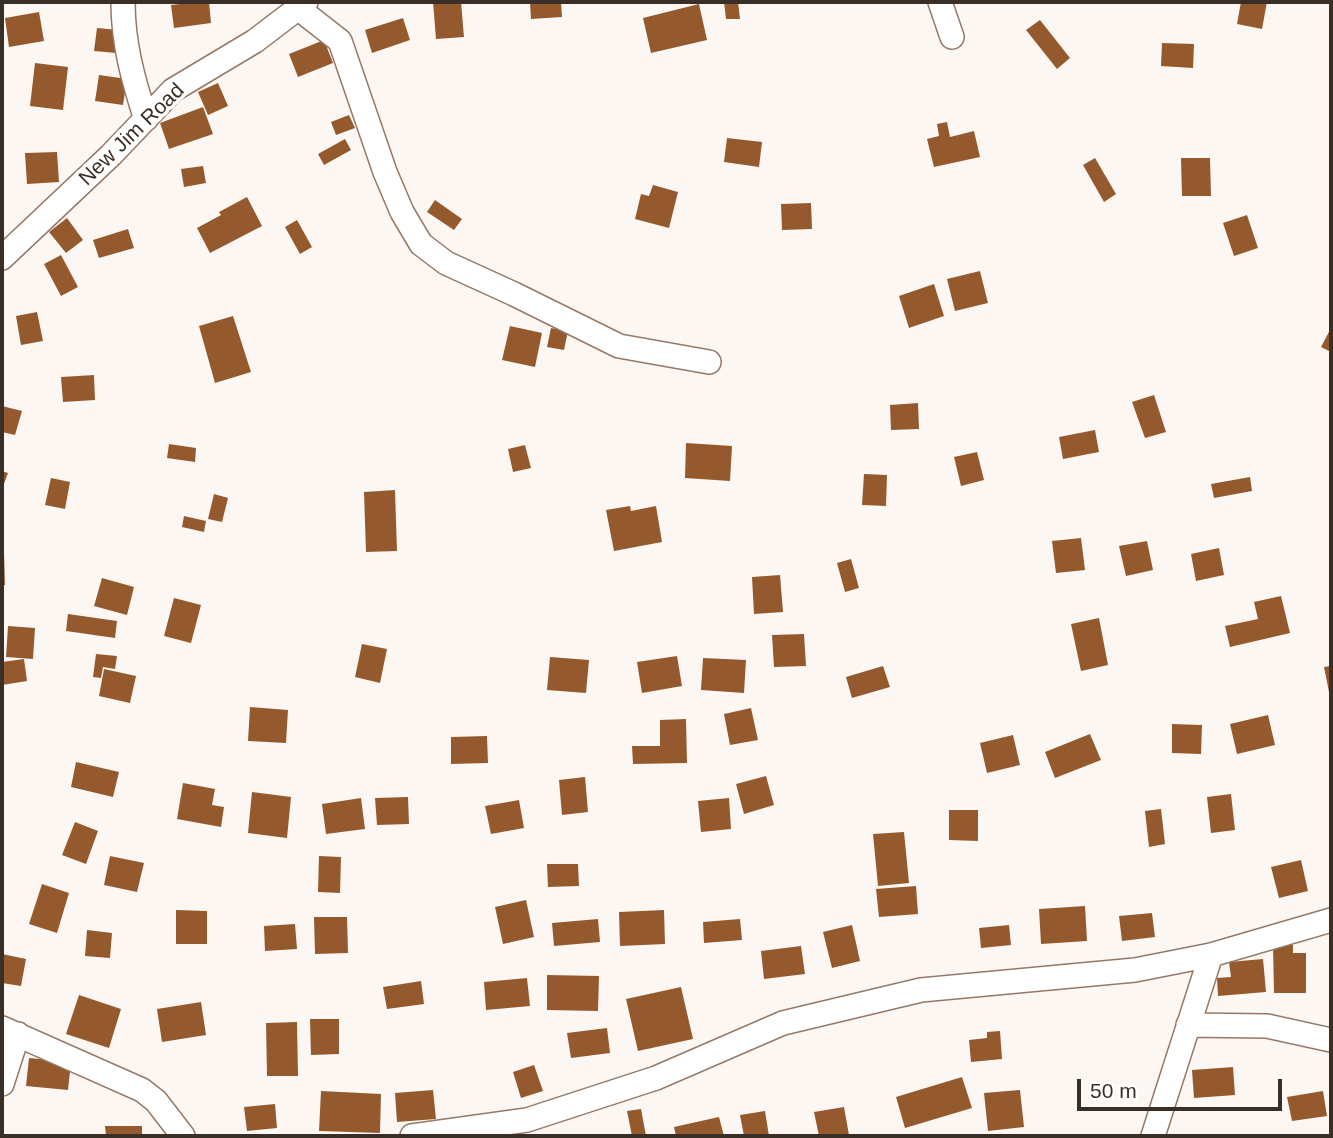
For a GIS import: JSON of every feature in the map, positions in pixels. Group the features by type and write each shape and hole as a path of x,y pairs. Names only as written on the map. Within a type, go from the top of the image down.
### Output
{"street":[{"path":"123,2 129,67 146,119"},
{"path":"940,2 952,37"},
{"path":"303,5 340,41 385,172 402,212 421,244 446,263 514,293 619,346 709,362"},
{"name":"New Jim Road","path":"2,258 101,164 173,90 256,41 303,5"},
{"path":"412,1136 527,1121 656,1079 783,1023 920,990 1135,970 1211,955 1331,920"},
{"path":"1153,1136 1211,955"},
{"path":"1188,1025 1266,1026 1331,1040"},
{"path":"2,1084 10,1031 142,1090 156,1101 183,1136"}],"building":[{"path":"209,2 211,23 174,28 171,5"},
{"path":"433,2 461,2 464,37 436,39"},
{"path":"530,2 561,2 562,17 531,19"},
{"path":"724,2 738,2 740,19 726,19"},
{"path":"1241,2 1267,2 1262,29 1237,24"},
{"path":"699,4 707,40 651,53 643,18"},
{"path":"39,12 44,41 9,47 5,18"},
{"path":"403,18 410,40 372,53 365,30"},
{"path":"1040,20 1070,58 1057,69 1026,30"},
{"path":"97,28 119,30 116,53 94,51"},
{"path":"324,40 333,63 298,77 289,54"},
{"path":"1162,43 1194,44 1193,68 1161,66"},
{"path":"35,63 68,67 63,110 30,106"},
{"path":"99,75 127,79 123,105 95,101"},
{"path":"218,83 228,106 208,115 198,92"},
{"path":"203,107 213,134 169,149 160,123"},
{"path":"349,115 355,128 336,135 331,122"},
{"path":"947,122 950,137 974,131 980,157 934,167 927,139 939,136 937,124"},
{"path":"727,138 762,142 759,167 724,162"},
{"path":"345,139 351,150 324,165 318,154"},
{"path":"57,152 59,182 27,184 25,153"},
{"path":"1095,158 1116,194 1104,202 1083,165"},
{"path":"1181,158 1210,158 1211,196 1182,196"},
{"path":"203,166 206,183 184,187 181,169"},
{"path":"653,185 678,192 669,228 635,219 641,194 649,196"},
{"path":"247,197 262,226 210,253 197,228"},
{"path":"435,200 462,219 454,230 427,212"},
{"path":"811,203 812,229 782,230 781,204"},
{"path":"1247,215 1258,248 1234,256 1223,223"},
{"path":"67,218 83,240 66,253 49,232"},
{"path":"297,220 312,247 300,254 285,227"},
{"path":"128,229 134,248 99,258 93,240"},
{"path":"61,255 78,287 61,296 44,264"},
{"path":"980,271 988,303 955,311 947,279"},
{"path":"934,284 944,316 909,328 899,296"},
{"path":"37,312 43,341 21,345 16,316"},
{"path":"233,316 251,372 215,383 199,326"},
{"path":"510,326 542,333 535,367 502,360"},
{"path":"551,328 568,331 564,350 547,347"},
{"path":"1331,328 1331,352 1321,347"},
{"path":"94,375 95,400 63,402 61,377"},
{"path":"1154,395 1166,432 1145,438 1132,402"},
{"path":"918,403 919,429 891,430 890,405"},
{"path":"2,406 22,411 15,435 2,432"},
{"path":"1095,430 1099,452 1063,459 1059,437"},
{"path":"686,443 732,446 730,481 685,478"},
{"path":"169,444 196,448 195,462 167,458"},
{"path":"525,445 531,468 513,472 508,449"},
{"path":"977,452 984,480 961,486 954,457"},
{"path":"2,471 8,473 2,489"},
{"path":"864,474 887,475 886,506 862,505"},
{"path":"1250,477 1252,491 1214,498 1211,484"},
{"path":"51,478 70,482 65,509 45,505"},
{"path":"395,490 397,551 366,552 364,492"},
{"path":"214,494 228,498 222,522 208,519"},
{"path":"630,506 631,511 656,506 662,542 614,551 606,510"},
{"path":"184,516 206,521 204,532 182,527"},
{"path":"1081,538 1085,570 1056,573 1052,541"},
{"path":"1147,541 1153,570 1126,576 1119,546"},
{"path":"1219,548 1224,575 1196,581 1191,554"},
{"path":"4,552 5,585 2,585"},
{"path":"851,559 859,588 845,592 837,563"},
{"path":"780,575 783,612 754,614 752,577"},
{"path":"102,578 134,587 127,615 94,606"},
{"path":"1281,596 1290,633 1230,647 1225,626 1258,619 1254,602"},
{"path":"174,598 201,605 191,643 164,636"},
{"path":"68,614 117,621 115,638 66,631"},
{"path":"1099,618 1108,665 1081,671 1071,624"},
{"path":"8,626 35,628 33,659 6,657"},
{"path":"804,634 806,666 774,667 772,635"},
{"path":"362,644 387,649 380,683 355,677"},
{"path":"96,654 117,656 115,669 103,667 101,678 93,677"},
{"path":"677,656 682,686 642,693 637,662"},
{"path":"550,657 589,660 586,693 547,690"},
{"path":"703,658 746,660 744,693 701,690"},
{"path":"24,659 27,681 2,685 2,662"},
{"path":"883,666 890,687 852,698 846,677"},
{"path":"1331,666 1331,697 1330,697 1324,667"},
{"path":"104,669 136,676 130,703 99,696"},
{"path":"250,707 288,710 286,743 248,741"},
{"path":"751,708 758,740 730,745 724,714"},
{"path":"1268,715 1275,745 1237,754 1230,724"},
{"path":"686,719 687,763 633,764 632,746 660,746 660,720"},
{"path":"1172,724 1202,725 1201,754 1172,753"},
{"path":"1090,734 1101,760 1055,778 1045,752"},
{"path":"1013,735 1020,765 987,773 980,743"},
{"path":"487,736 488,763 451,764 451,737"},
{"path":"76,762 119,772 113,797 71,787"},
{"path":"766,776 774,805 744,814 736,784"},
{"path":"585,777 588,812 562,815 559,780"},
{"path":"183,783 215,789 212,805 224,807 221,827 177,819"},
{"path":"252,792 291,797 287,838 248,833"},
{"path":"1231,794 1235,830 1211,833 1207,797"},
{"path":"408,797 409,824 377,825 375,798"},
{"path":"361,798 365,829 326,834 322,804"},
{"path":"729,798 731,829 701,832 698,801"},
{"path":"519,800 524,828 491,834 485,806"},
{"path":"1161,809 1165,844 1149,847 1145,811"},
{"path":"949,810 978,810 978,841 949,840"},
{"path":"75,822 98,831 86,864 62,855"},
{"path":"904,832 909,883 878,886 873,834"},
{"path":"110,856 144,863 137,892 104,885"},
{"path":"319,856 341,857 340,893 318,892"},
{"path":"1301,860 1308,891 1279,898 1271,867"},
{"path":"547,864 578,864 579,886 548,887"},
{"path":"42,884 69,893 57,933 29,924"},
{"path":"916,886 918,914 879,917 876,889"},
{"path":"526,900 534,937 503,944 495,907"},
{"path":"1085,906 1087,941 1041,944 1039,909"},
{"path":"176,910 207,911 207,944 176,944"},
{"path":"664,910 665,944 620,946 619,912"},
{"path":"1152,913 1155,937 1122,941 1119,916"},
{"path":"314,917 347,917 348,953 315,954"},
{"path":"598,919 600,942 554,946 552,923"},
{"path":"740,919 742,940 704,943 703,922"},
{"path":"295,924 297,949 265,951 264,926"},
{"path":"852,925 860,961 832,968 823,932"},
{"path":"1009,925 1011,945 981,948 979,928"},
{"path":"87,930 112,933 110,958 85,956"},
{"path":"1273,945 1293,945 1293,953 1306,953 1306,993 1274,993"},
{"path":"801,946 805,974 764,979 761,951"},
{"path":"2,954 26,959 21,986 2,983"},
{"path":"1263,959 1266,992 1218,996 1217,978 1231,977 1229,962"},
{"path":"547,975 599,976 598,1011 547,1010"},
{"path":"527,978 530,1006 486,1010 484,982"},
{"path":"421,981 424,1004 387,1009 383,987"},
{"path":"681,987 693,1039 638,1051 626,999"},
{"path":"79,995 121,1009 109,1048 66,1034"},
{"path":"201,1002 206,1035 162,1042 157,1009"},
{"path":"310,1019 339,1019 339,1054 311,1055"},
{"path":"297,1022 298,1076 267,1076 266,1023"},
{"path":"607,1028 610,1053 571,1058 567,1033"},
{"path":"1000,1031 1002,1059 971,1062 969,1040 987,1038 987,1032"},
{"path":"29,1058 71,1062 68,1090 26,1086"},
{"path":"534,1065 543,1091 521,1098 513,1072"},
{"path":"1233,1067 1235,1095 1194,1098 1192,1070"},
{"path":"962,1077 972,1108 905,1128 896,1097"},
{"path":"433,1090 436,1119 397,1122 395,1093"},
{"path":"1020,1090 1024,1127 988,1131 984,1093"},
{"path":"321,1091 381,1094 380,1133 319,1131"},
{"path":"1323,1091 1327,1116 1292,1121 1287,1097"},
{"path":"275,1104 277,1128 247,1131 244,1107"},
{"path":"844,1107 849,1135 819,1136 814,1112"},
{"path":"641,1109 646,1136 632,1136 627,1111"},
{"path":"765,1111 769,1136 744,1136 740,1115"},
{"path":"719,1117 724,1136 676,1136 674,1127"},
{"path":"105,1126 142,1126 142,1136 106,1136"}]}
